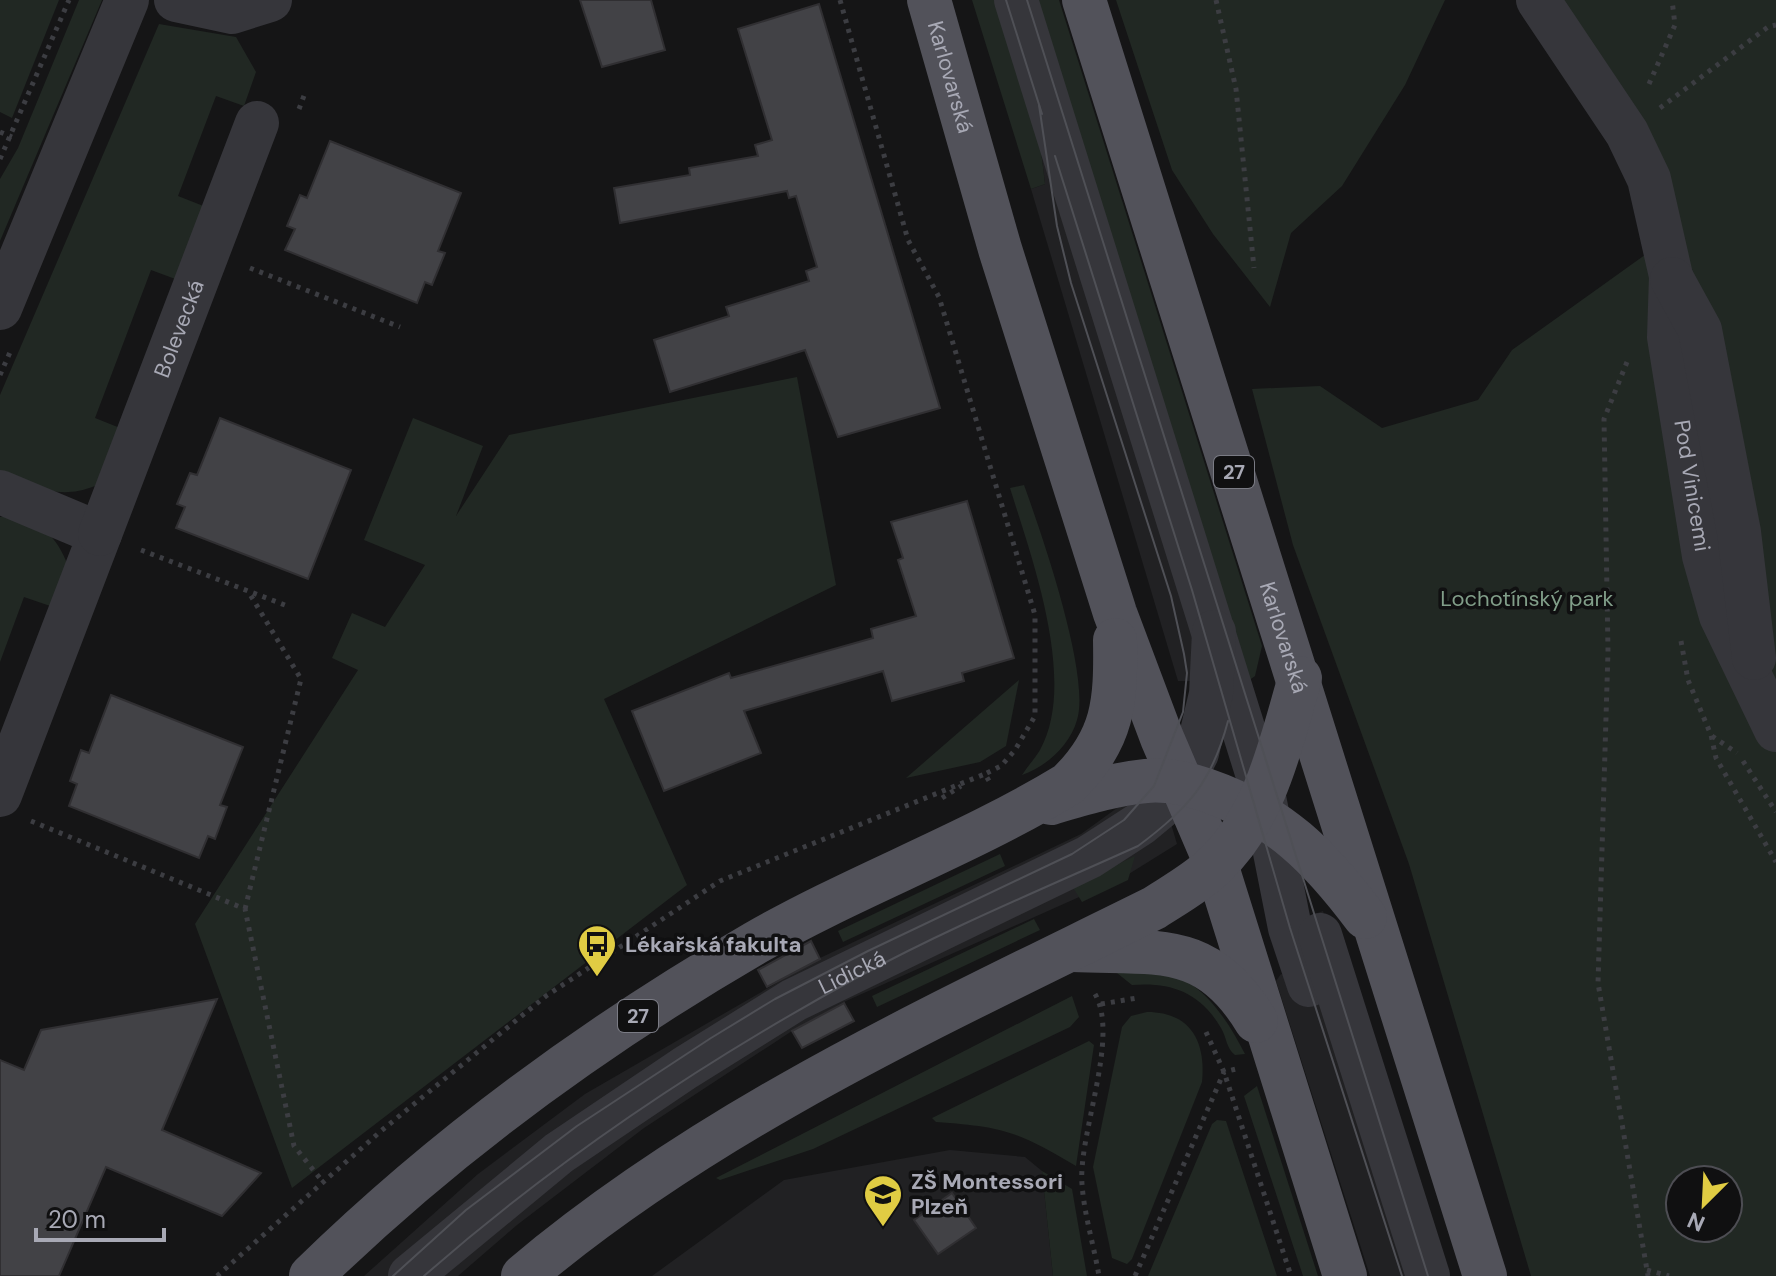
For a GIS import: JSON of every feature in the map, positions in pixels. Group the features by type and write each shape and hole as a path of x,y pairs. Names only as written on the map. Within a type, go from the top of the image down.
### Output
{"main road":[{"name":"Karlovarská","path":"929,0 1000,249 1115,613 1162,738 1216,864 1345,1276"},
{"name":"Karlovarská","path":"1084,0 1300,678 1485,1276"},
{"name":"Karlovarská","path":"1007,816 1068,784 1089,763 1100,746 1114,703 1115,613"},
{"path":"523,1276 570,1237 693,1149 816,1080 1154,908 1216,864 1269,813 1300,678"},
{"path":"1007,816 1089,791 1149,780 1181,783 1269,813 1338,881 1381,939"},
{"name":"27","path":"311,1276 403,1191 472,1135 616,1029 757,942 1007,816"},
{"path":"1070,950 1183,955 1210,967 1240,997 1278,1060"}],"street":[{"path":"0,308 127,0"},
{"path":"176,0 232,12 270,0"},
{"name":"Karlovarská","path":"1016,0 1269,813 1428,1276"},
{"name":"Pod Vinicemi","path":"1538,0 1627,133 1649,179 1671,276 1669,337 1704,556 1721,616 1776,730"},
{"name":"Bolevecká","path":"12,807 100,534 257,123"},
{"path":"0,492 100,534"},
{"name":"Lidická","path":"410,1276 559,1153 685,1068 794,1000 1089,857 1140,824 1175,795 1204,733 1214,632"},
{"name":"Karlovarská","path":"1269,813 1290,928 1402,1276"},
{"name":"Karlovarská","path":"1216,864 1309,985"}],"path":[{"path":"0,159 69,0"},
{"path":"840,0 908,240 939,297 1035,615 1035,716 1015,750 1001,766 985,774 1007,816"},
{"path":"1216,0 1236,89 1254,268"},
{"path":"1627,133 1675,25 1672,0"},
{"path":"1627,133 1768,27 1776,25"},
{"path":"0,132 12,137"},
{"path":"208,251 400,327"},
{"path":"1633,347 1604,419 1608,651 1598,983 1647,1273 1669,1276"},
{"path":"100,534 290,607"},
{"path":"248,591 301,679 245,909 294,1146 323,1182"},
{"path":"1776,812 1738,754 1711,735 1716,758 1776,862"},
{"path":"12,807 245,909"},
{"path":"1070,950 1101,1004 1100,1059 1081,1182 1099,1276"},
{"path":"1101,1004 1149,999"},
{"path":"1204,1027 1224,1072 1291,1276"},
{"path":"1224,1072 1278,1060"},
{"path":"1135,1276 1224,1072"}],"shaded area":[{"path":"1037,117 1248,681 1178,681 1031,189 1045,184"},
{"path":"1162,793 1177,844 1124,877 846,1001 792,1031 644,1128 517,1225 458,1276 364,1276 478,1174 585,1094 820,958 1081,834 1117,808"},
{"path":"1323,911 1437,1276 1370,1276 1276,981 1281,974 1284,975 1280,926"},
{"name":"ZŠ Montessori Plzeň","path":"950,1150 1025,1157 1042,1171 1053,1276 652,1276 784,1180"}],"green space":[{"path":"0,0 59,0 12,118 0,112"},
{"path":"79,0 102,0 0,241 0,179 18,148"},
{"path":"972,0 999,0 1037,117 1045,184 1031,189"},
{"path":"1036,0 1059,0 1262,646 1255,676 1248,681"},
{"path":"1116,0 1445,0 1405,85 1342,186 1291,233 1270,307 1213,234 1172,170"},
{"name":"Lochotínský park","path":"1561,0 1776,0 1776,1276 1531,1276 1409,864 1293,545 1252,389 1320,386 1382,428 1478,400 1512,350 1663,242"},
{"path":"159,24 236,37 256,72 244,106 216,96 178,196 206,207 178,280 151,270 95,418 120,428 95,486 69,492 47,490 0,471 0,395"},
{"path":"797,377 836,585 604,699 687,885 292,1188 195,924 358,670 332,658 352,613 385,627 425,565 364,540 413,418 483,446 456,516 509,435"},
{"path":"1024,485 1071,639 1079,699 1074,729 1063,746 1048,761 1022,775 1040,750 1050,722 1054,690 1053,655 1047,619 1010,488"},
{"path":"6,516 46,532 53,538 69,568 56,608 24,597 0,662 0,517"},
{"path":"1019,680 1006,746 980,762 906,778"},
{"path":"1000,854 1005,866 843,942 838,931"},
{"path":"1135,856 1128,880 1082,902 1072,886"},
{"path":"1034,919 1040,930 877,1007 872,996"},
{"path":"1136,967 1156,969 1189,982 1215,1006 1245,1054 1235,1055 1232,1052 1213,1016 1194,998 1159,985 1132,985 1117,973"},
{"path":"1072,996 1079,1017 1070,1027 813,1149 720,1180 716,1178"},
{"path":"1147,1012 1175,1017 1192,1032 1201,1054 1202,1082 1132,1259 1127,1264 1112,1258 1093,1167 1122,1027 1131,1016"},
{"path":"1089,1041 1094,1045 1076,1166 1039,1145 1009,1133 936,1122 932,1118"},
{"path":"1257,1086 1318,1276 1303,1276 1244,1096"},
{"path":"1217,1120 1226,1121 1277,1276 1148,1276 1212,1124"},
{"path":"1042,1171 1072,1189 1087,1276 1053,1276"}],"building":[{"path":"580,0 651,0 665,50 602,67"},
{"path":"819,4 940,408 838,437 805,350 670,392 654,340 729,316 726,307 809,281 806,271 817,267 796,196 789,198 787,191 620,223 614,188 690,175 689,168 758,156 755,145 772,140 738,29"},
{"path":"330,141 461,193 438,251 445,253 432,285 425,282 417,303 285,250 295,229 287,226 300,195 307,198"},
{"path":"220,418 351,470 308,579 176,528 185,507 177,504 190,473 197,475"},
{"path":"967,501 1014,658 962,673 964,681 892,701 883,671 744,711 761,753 664,791 632,711 729,673 731,678 873,638 871,629 916,616 898,560 903,558 891,522"},
{"path":"111,695 243,747 220,805 227,807 215,839 208,836 199,858 69,806 77,784 70,781 81,750 89,753"},
{"path":"811,941 820,959 767,987 758,970"},
{"path":"217,999 162,1130 261,1173 222,1216 106,1167 59,1276 0,1276 0,1060 24,1070 41,1030"},
{"path":"844,1003 854,1021 802,1048 792,1031"},
{"path":"952,1193 976,1228 938,1254 914,1220"}],"tram line":[{"path":"1006,0 1042,114"},
{"path":"1027,0 1428,1276"},
{"path":"393,1276 466,1210 577,1126 711,1038 775,999 868,951 1072,854 1124,820 1154,786 1183,712 1187,673 1184,654 1171,596 1071,283 1057,226 1039,105"},
{"path":"1055,156 1192,590 1290,928 1402,1276"},
{"path":"424,1276 474,1233 579,1153 633,1114 744,1043 892,959 1138,846 1171,819 1196,792 1214,761 1228,721"}],"place":[{"name":"Lékařská fakulta","path":"597,978"},
{"name":"ZŠ Montessori Plzeň","path":"883,1228"}]}
